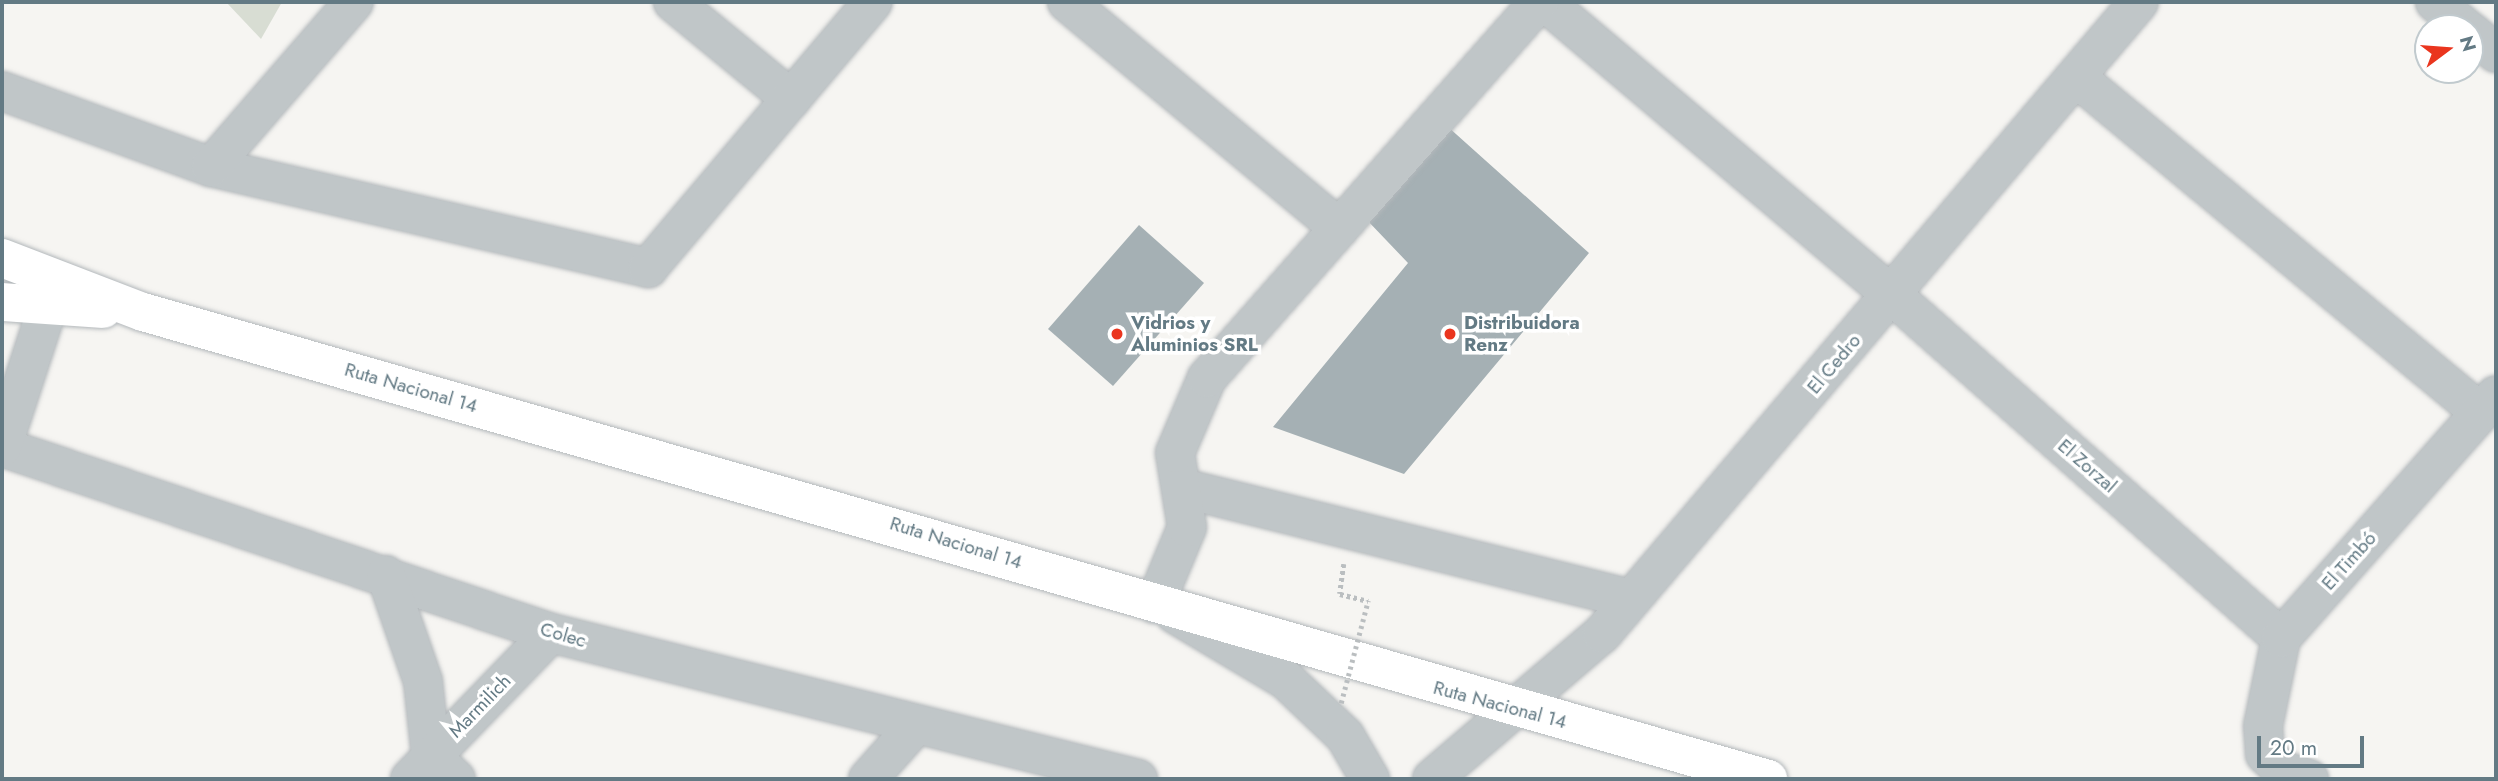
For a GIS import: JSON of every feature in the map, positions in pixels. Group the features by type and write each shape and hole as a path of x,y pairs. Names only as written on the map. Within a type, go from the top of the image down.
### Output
{"highway":[{"name":"Ruta Nacional 14","path":"2,258 143,312 1768,779"},
{"name":"Ruta Nacional 14","path":"2,302 143,312"}],"street":[{"path":"211,167 354,2"},
{"path":"673,2 791,99"},
{"path":"2,91 211,167 648,268 873,2"},
{"path":"1067,2 1339,228"},
{"path":"1370,779 1345,736 1286,680 1158,605 1187,527 1186,489 1175,453 1207,378 1542,2"},
{"name":"El Zorzal","path":"1542,2 1892,295 2281,638"},
{"name":"El Cedro","path":"1432,779 1511,707 1602,634 2139,2"},
{"path":"2435,2 2450,14"},
{"path":"2076,77 2489,404"},
{"path":"2,447 48,306"},
{"name":"El Timbó","path":"2281,638 2489,404"},
{"name":"Colec","path":"2,447 551,633 1138,779"},
{"path":"1186,489 1632,599"},
{"path":"386,575 423,681 432,771"},
{"name":"Marmilich","path":"432,771 551,633"},
{"path":"2281,638 2263,726 2265,754 2282,770 2309,779"},
{"path":"868,779 916,725"}],"path":[{"path":"1340,594 1367,601 1341,703"}],"shaded area":[{"path":"226,2 282,2 261,39"}],"building":[{"path":"1447,126 1589,253 1404,474 1273,427 1408,263 1366,219"},
{"path":"1139,225 1204,283 1113,386 1048,329"}],"place":[{"name":"Vidrios y Aluminios SRL","path":"1117,334"},
{"name":"Distribuidora Renz","path":"1450,334"}]}
